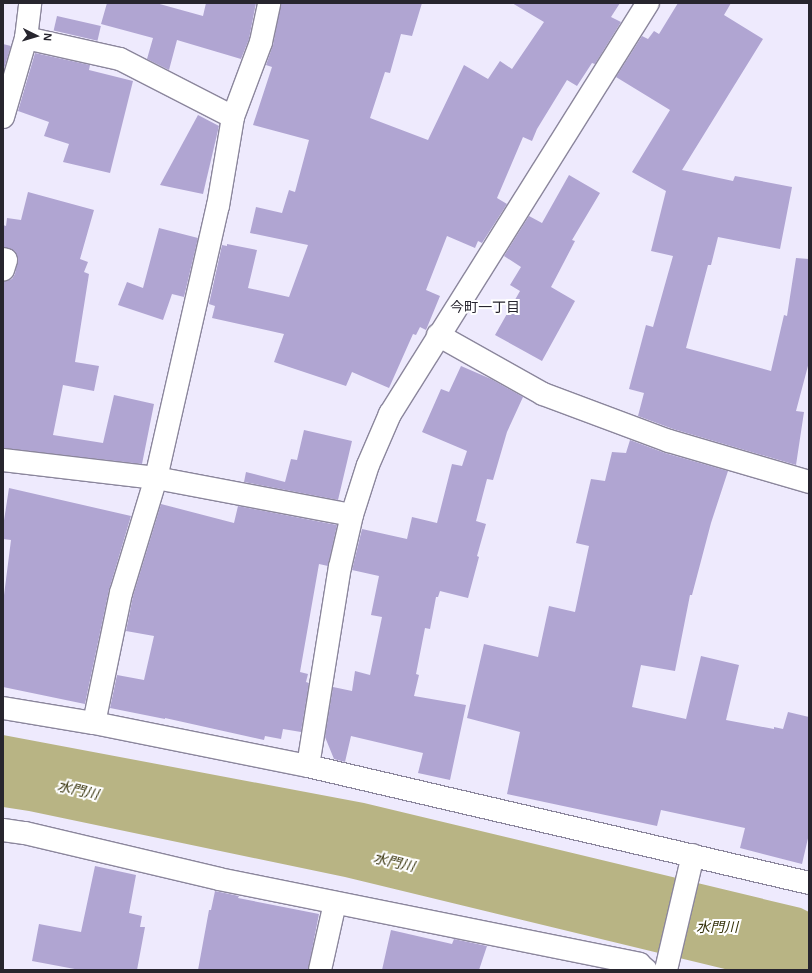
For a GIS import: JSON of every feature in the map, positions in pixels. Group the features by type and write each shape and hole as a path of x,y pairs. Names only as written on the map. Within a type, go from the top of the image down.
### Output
{"street":[{"path":"3,117 26,38 30,3"},
{"path":"94,723 121,593 156,478 218,206 233,117 261,42 269,3"},
{"path":"308,766 340,567 352,515 368,465 390,414 438,335 648,3"},
{"path":"26,38 120,60 233,117"},
{"path":"3,259 6,260 3,270"},
{"path":"438,335 543,394 669,441 809,482"},
{"path":"3,460 156,478 352,515"},
{"path":"3,708 94,723 308,766 691,865 809,883"},
{"path":"3,830 25,833 219,879 660,969 691,865"},
{"path":"320,970 335,903"}],"water":[{"name":"水門川","path":"3,735 364,803 801,908 809,912 809,970 729,970 345,877 29,811 3,807"}],"building":[{"path":"107,3 156,3 203,16 206,3 256,3 249,39 241,59 177,40 169,70 147,59 153,38 101,24"},
{"path":"281,3 422,3 412,36 401,34 390,73 385,72 370,118 428,140 464,65 488,79 500,61 512,69 544,22 512,3 620,3 611,17 621,22 595,64 592,63 577,86 567,80 537,129 532,141 523,137 497,198 507,204 482,243 478,241 475,248 447,236 426,290 440,296 426,330 420,327 416,335 413,334 389,388 352,372 346,386 274,362 284,334 212,318 215,306 209,304 222,245 227,246 227,244 257,250 248,288 289,297 308,245 250,233 256,207 282,213 289,190 295,192 309,140 253,125 272,67 266,65 273,45"},
{"path":"678,3 731,3 724,15 763,39 682,170 733,181 735,176 792,187 780,249 718,237 711,265 708,265 686,348 771,371 784,315 787,316 796,258 809,259 809,362 796,411 804,412 796,465 673,429 638,416 644,393 629,389 646,325 653,327 673,256 651,251 666,191 632,172 670,110 616,77 642,36 648,39 654,31 659,34"},
{"path":"57,16 101,26 97,41 54,31"},
{"path":"3,44 11,46 3,72"},
{"path":"35,53 90,65 89,70 133,81 110,173 63,162 69,144 44,136 49,122 18,111"},
{"path":"198,115 219,126 203,194 160,185"},
{"path":"569,175 600,193 572,240 575,241 551,287 575,301 542,361 495,335 520,291 510,285 521,267 504,256 529,216 542,223"},
{"path":"28,192 94,210 80,259 88,262 84,272 89,274 75,362 99,366 94,391 63,385 53,435 103,443 114,395 154,404 142,464 3,448 3,282 12,279 15,274 18,258 15,251 3,247 3,225 6,226 7,218 21,220"},
{"path":"159,228 198,238 184,297 172,294 163,320 118,305 127,282 143,288"},
{"path":"461,366 491,379 523,397 507,432 493,480 487,479 476,521 486,524 468,598 440,591 438,597 436,597 430,629 425,628 416,674 419,675 414,696 466,705 450,780 418,773 423,753 351,736 345,762 334,759 325,737 333,687 352,691 355,671 370,675 382,617 371,615 379,576 352,570 362,529 407,539 412,517 437,523 452,464 462,466 467,451 422,432 441,389 449,392"},
{"path":"304,430 352,441 338,500 244,482 246,472 285,482 291,459 297,460"},
{"path":"630,440 665,453 728,471 711,523 692,595 690,595 675,671 641,665 632,707 686,719 701,656 739,665 726,720 774,729 774,727 783,729 788,712 809,717 809,834 802,864 740,848 745,828 661,810 657,826 507,794 520,732 467,718 484,644 538,657 549,606 575,612 589,546 576,543 591,479 605,481 612,452 626,453"},
{"path":"9,488 131,516 109,590 85,704 3,687 3,603 11,540 3,539 3,527"},
{"path":"161,504 234,523 238,506 337,525 328,566 319,564 300,672 308,674 306,682 309,683 301,732 283,729 281,739 265,736 264,740 165,718 110,708 117,675 144,680 154,636 126,631 133,596"},
{"path":"95,866 136,875 129,913 142,916 140,927 145,927 137,970 80,970 32,961 39,924 81,932"},
{"path":"215,891 239,896 238,898 319,914 308,970 198,970 209,910 211,910"},
{"path":"391,930 452,944 454,939 487,946 479,970 382,970"}],"district":[{"name":"今町一丁目","path":"485,307"}]}
